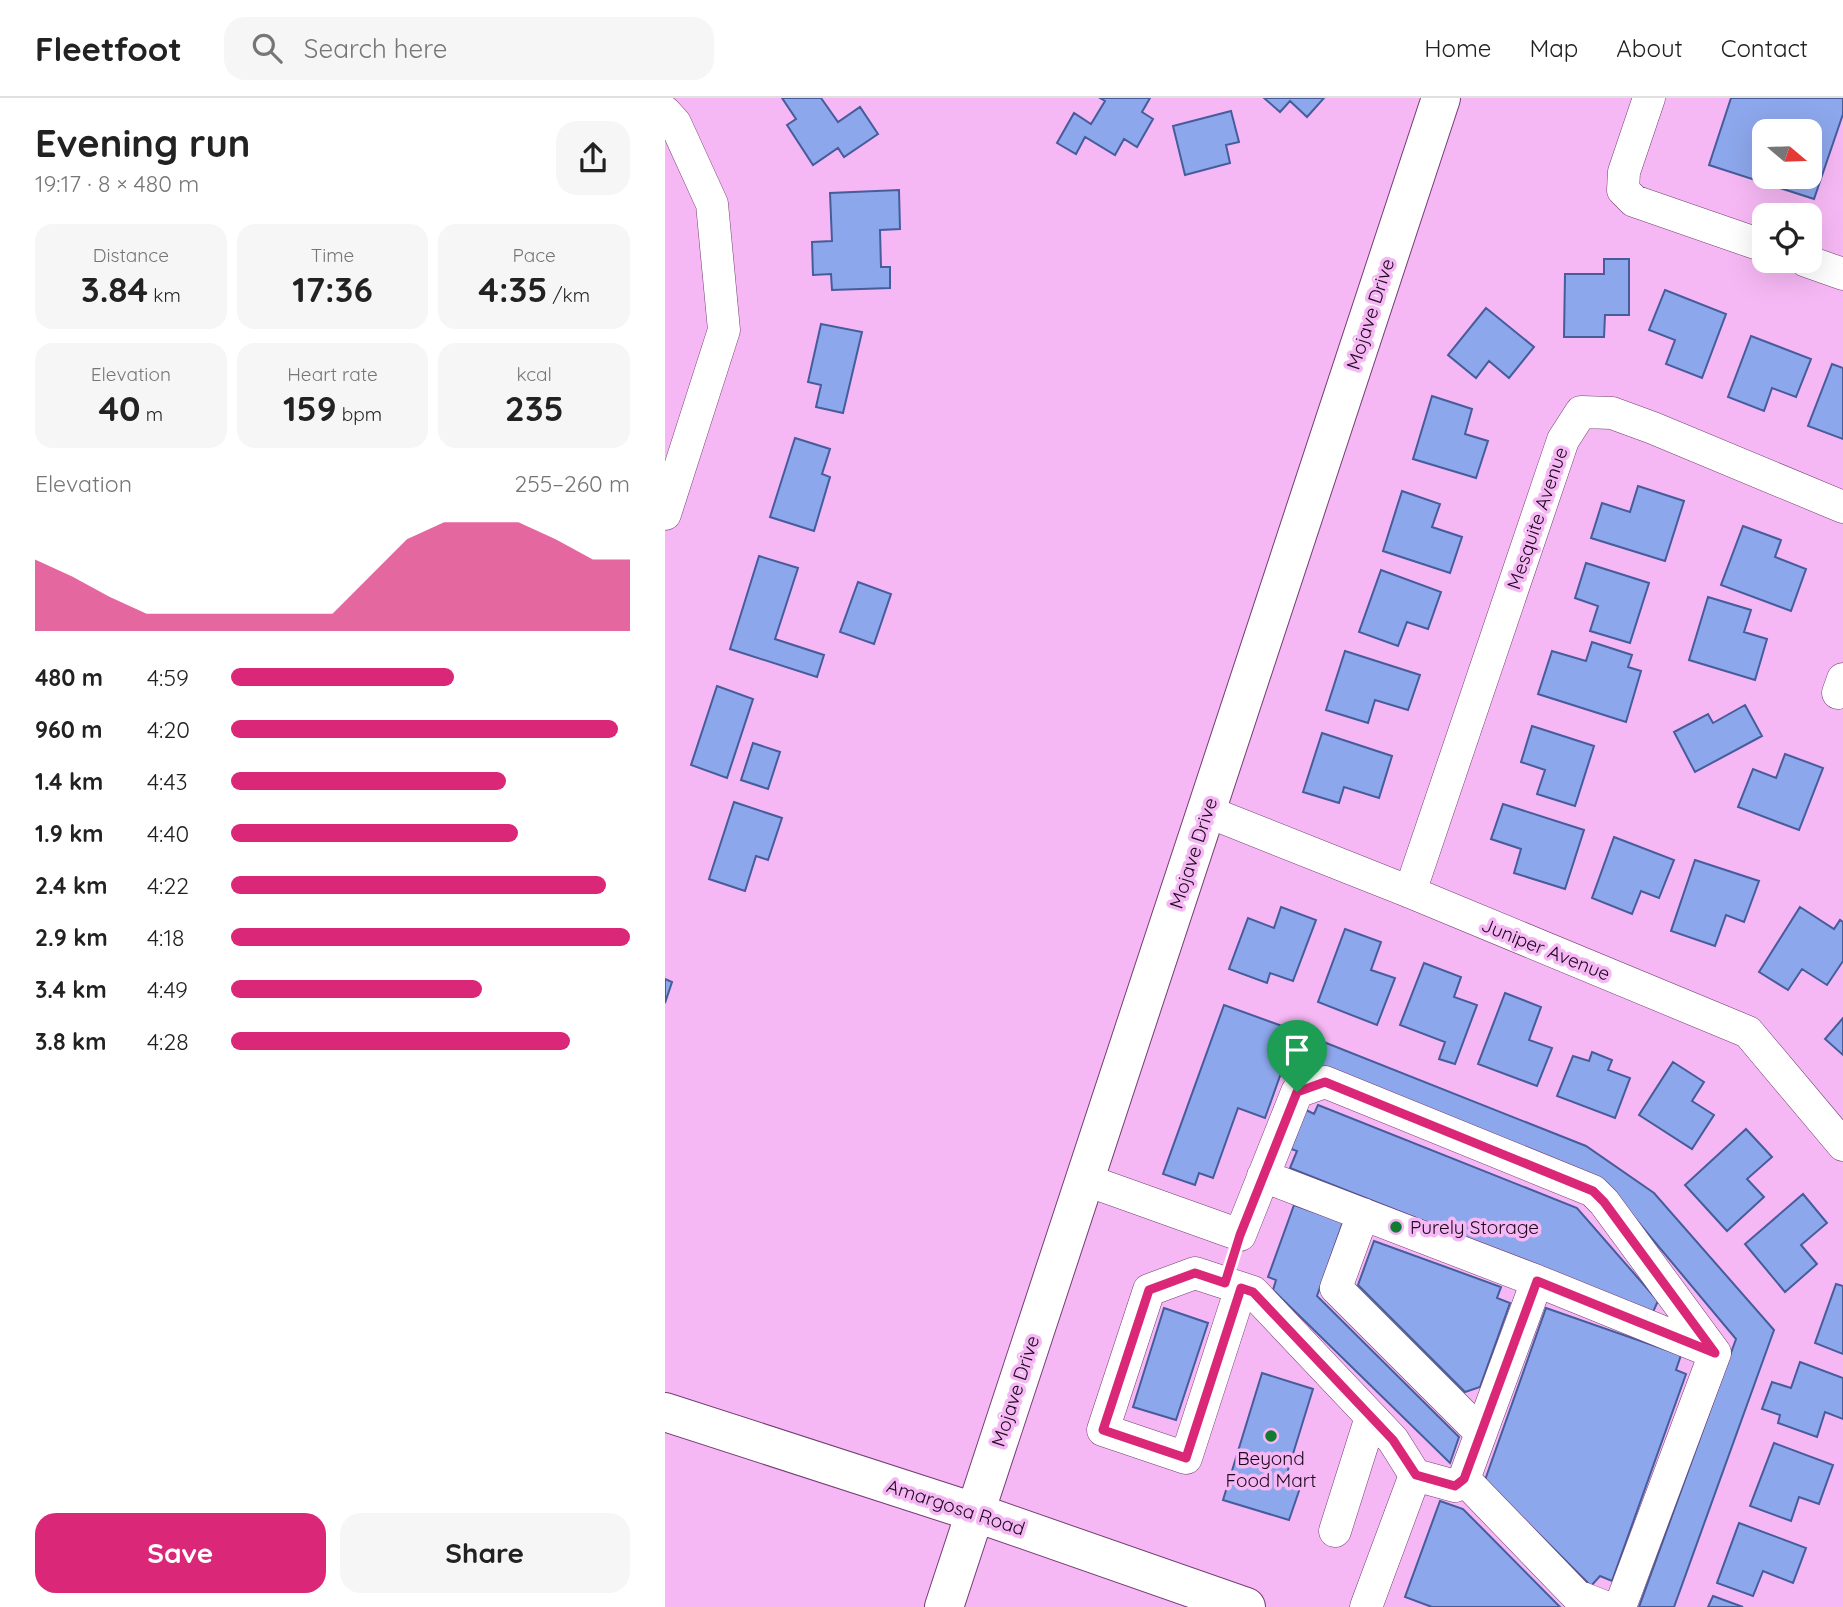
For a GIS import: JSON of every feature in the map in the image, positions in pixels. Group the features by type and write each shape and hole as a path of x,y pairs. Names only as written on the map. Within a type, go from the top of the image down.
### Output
{"main road":[{"name":"Mojave Drive","path":"944,1607 1441,98"},
{"name":"Amargosa Road","path":"665,1412 974,1512 1246,1607"}],"street":[{"path":"1649,98 1624,172 1623,191 1634,201 1752,242"},
{"path":"665,112 674,123 712,204 724,330 665,514"},
{"path":"1822,266 1843,274"},
{"name":"Mesquite Avenue","path":"1410,892 1555,461 1563,440 1581,412 1612,413 1643,424 1843,507"},
{"name":"Juniper Avenue","path":"1206,811 1748,1032 1843,1145"},
{"path":"1537,1281 1464,1479 1455,1486 1416,1475 1393,1440 1253,1292 1233,1285 1195,1273 1149,1290 1103,1430 1186,1458 1233,1285 1240,1235 1297,1092 1325,1082 1593,1191 1604,1202 1715,1353"},
{"path":"1263,1176 1537,1281 1715,1353"},
{"path":"1086,1180 1240,1235"},
{"path":"1363,1214 1336,1289 1481,1433"},
{"path":"1620,1607 1715,1353"},
{"path":"1335,1531 1371,1417"},
{"path":"1366,1607 1416,1475"},
{"path":"1464,1479 1577,1596 1605,1607"}],"building":[{"path":"782,98 821,98 838,122 860,107 878,134 844,157 838,148 813,165 787,125 796,119"},
{"path":"1100,98 1150,98 1142,112 1153,119 1137,147 1124,139 1115,155 1085,137 1076,154 1057,143 1074,113 1091,124 1105,101"},
{"path":"1264,98 1324,98 1307,117 1290,101 1280,112"},
{"path":"1731,98 1843,98 1843,114 1822,176 1822,119 1752,119 1752,179 1709,165"},
{"path":"1231,111 1239,142 1226,145 1230,163 1185,175 1173,126"},
{"path":"1783,189 1817,189 1814,199"},
{"path":"899,190 900,229 880,230 881,267 890,267 890,288 832,290 831,274 813,275 812,242 832,241 830,193"},
{"path":"1604,259 1629,259 1629,315 1605,315 1604,337 1564,337 1565,274 1604,274"},
{"path":"1665,290 1726,314 1702,378 1666,364 1675,340 1649,330"},
{"path":"1486,308 1534,347 1509,378 1489,361 1476,378 1448,355"},
{"path":"821,324 862,332 843,413 816,407 821,385 808,382"},
{"path":"1751,336 1811,359 1796,397 1772,388 1764,411 1728,397"},
{"path":"1832,364 1843,368 1843,439 1808,426"},
{"path":"1432,396 1472,409 1465,434 1488,441 1476,478 1413,459"},
{"path":"795,438 830,449 822,474 830,477 814,531 770,517"},
{"path":"1638,486 1684,501 1665,561 1591,538 1602,503 1630,512"},
{"path":"1402,491 1440,504 1432,527 1462,537 1450,573 1383,551"},
{"path":"1743,526 1781,540 1775,557 1806,569 1791,611 1721,585"},
{"path":"759,556 798,568 775,639 824,655 817,677 730,649"},
{"path":"1586,563 1649,583 1630,643 1590,631 1598,606 1575,598"},
{"path":"1381,570 1441,592 1428,629 1407,622 1398,646 1359,632"},
{"path":"858,582 891,594 874,644 840,632"},
{"path":"1708,597 1751,610 1744,632 1767,639 1755,680 1689,660"},
{"path":"1592,642 1632,655 1628,667 1641,671 1626,722 1538,694 1552,651 1586,661"},
{"path":"1345,651 1420,675 1408,710 1375,700 1368,723 1326,710"},
{"path":"717,686 753,699 727,778 691,765"},
{"path":"1745,705 1762,736 1695,772 1674,732 1708,714 1713,723"},
{"path":"1532,726 1594,746 1575,806 1537,794 1545,770 1521,762"},
{"path":"1322,733 1392,756 1379,798 1344,787 1339,803 1303,792"},
{"path":"753,743 780,752 768,789 741,780"},
{"path":"1785,754 1823,768 1799,830 1738,807 1753,769 1776,778"},
{"path":"734,802 782,818 768,860 756,856 745,891 709,879"},
{"path":"1503,804 1584,830 1565,889 1514,873 1521,849 1491,839"},
{"path":"1614,837 1674,860 1659,898 1641,891 1632,914 1592,898"},
{"path":"1695,860 1759,881 1744,922 1726,915 1715,946 1671,931"},
{"path":"1281,907 1316,920 1293,981 1270,973 1267,983 1229,969 1248,918 1274,928"},
{"path":"1800,907 1834,929 1840,920 1843,922 1843,961 1827,985 1802,969 1788,990 1759,972"},
{"path":"1345,929 1381,942 1371,970 1395,978 1377,1025 1318,1002"},
{"path":"1424,963 1461,977 1454,997 1477,1005 1455,1064 1439,1059 1445,1042 1400,1025"},
{"path":"665,979 672,982 665,1003"},
{"path":"1505,993 1541,1007 1529,1040 1552,1048 1537,1086 1478,1064"},
{"path":"1224,1005 1296,1031 1265,1118 1238,1108 1213,1178 1199,1173 1195,1185 1163,1174"},
{"path":"1843,1018 1843,1055 1825,1039"},
{"path":"1296,1031 1586,1146 1654,1193 1774,1330 1674,1607 1639,1607 1736,1339 1603,1180 1288,1053"},
{"path":"1592,1052 1612,1060 1608,1070 1630,1078 1615,1118 1557,1096 1573,1056 1589,1061"},
{"path":"1673,1062 1704,1082 1692,1101 1714,1115 1692,1149 1639,1115"},
{"path":"1318,1105 1577,1208 1658,1301 1653,1312 1290,1168 1297,1151 1291,1149 1306,1110 1314,1114"},
{"path":"1746,1129 1772,1157 1747,1179 1764,1197 1727,1231 1685,1185"},
{"path":"1803,1194 1827,1223 1801,1245 1817,1264 1785,1292 1745,1244"},
{"path":"1294,1205 1343,1222 1317,1296 1459,1437 1450,1463 1273,1290 1276,1280 1268,1277"},
{"path":"1374,1241 1501,1287 1497,1298 1510,1303 1480,1387 1465,1392 1358,1285"},
{"path":"1836,1284 1843,1286 1843,1354 1815,1343"},
{"path":"1164,1308 1208,1323 1176,1420 1133,1407"},
{"path":"1546,1308 1681,1355 1676,1370 1686,1374 1612,1581 1600,1576 1591,1586 1485,1480"},
{"path":"1800,1362 1843,1378 1843,1419 1825,1412 1817,1437 1778,1423 1780,1415 1762,1409 1772,1382 1791,1388"},
{"name":"Beyond Food Mart","path":"1262,1373 1313,1389 1284,1483 1300,1488 1289,1520 1223,1500"},
{"path":"1774,1443 1833,1465 1819,1504 1799,1497 1791,1521 1750,1506"},
{"path":"1440,1501 1463,1509 1560,1607 1432,1607 1405,1597"},
{"path":"1739,1523 1806,1548 1793,1583 1763,1571 1753,1596 1717,1583"},
{"path":"1713,1596 1743,1607 1708,1607"}],"place":[{"name":"Purely Storage","path":"1396,1227"},
{"name":"Beyond Food Mart","path":"1271,1436"}],"route":[{"path":"1325,1082 1593,1191 1604,1202 1715,1353 1537,1281 1464,1479 1455,1486 1416,1475 1393,1440 1253,1292 1241,1288 1186,1458 1103,1430 1149,1290 1195,1273 1225,1283 1240,1235 1297,1092 1325,1082"}]}
